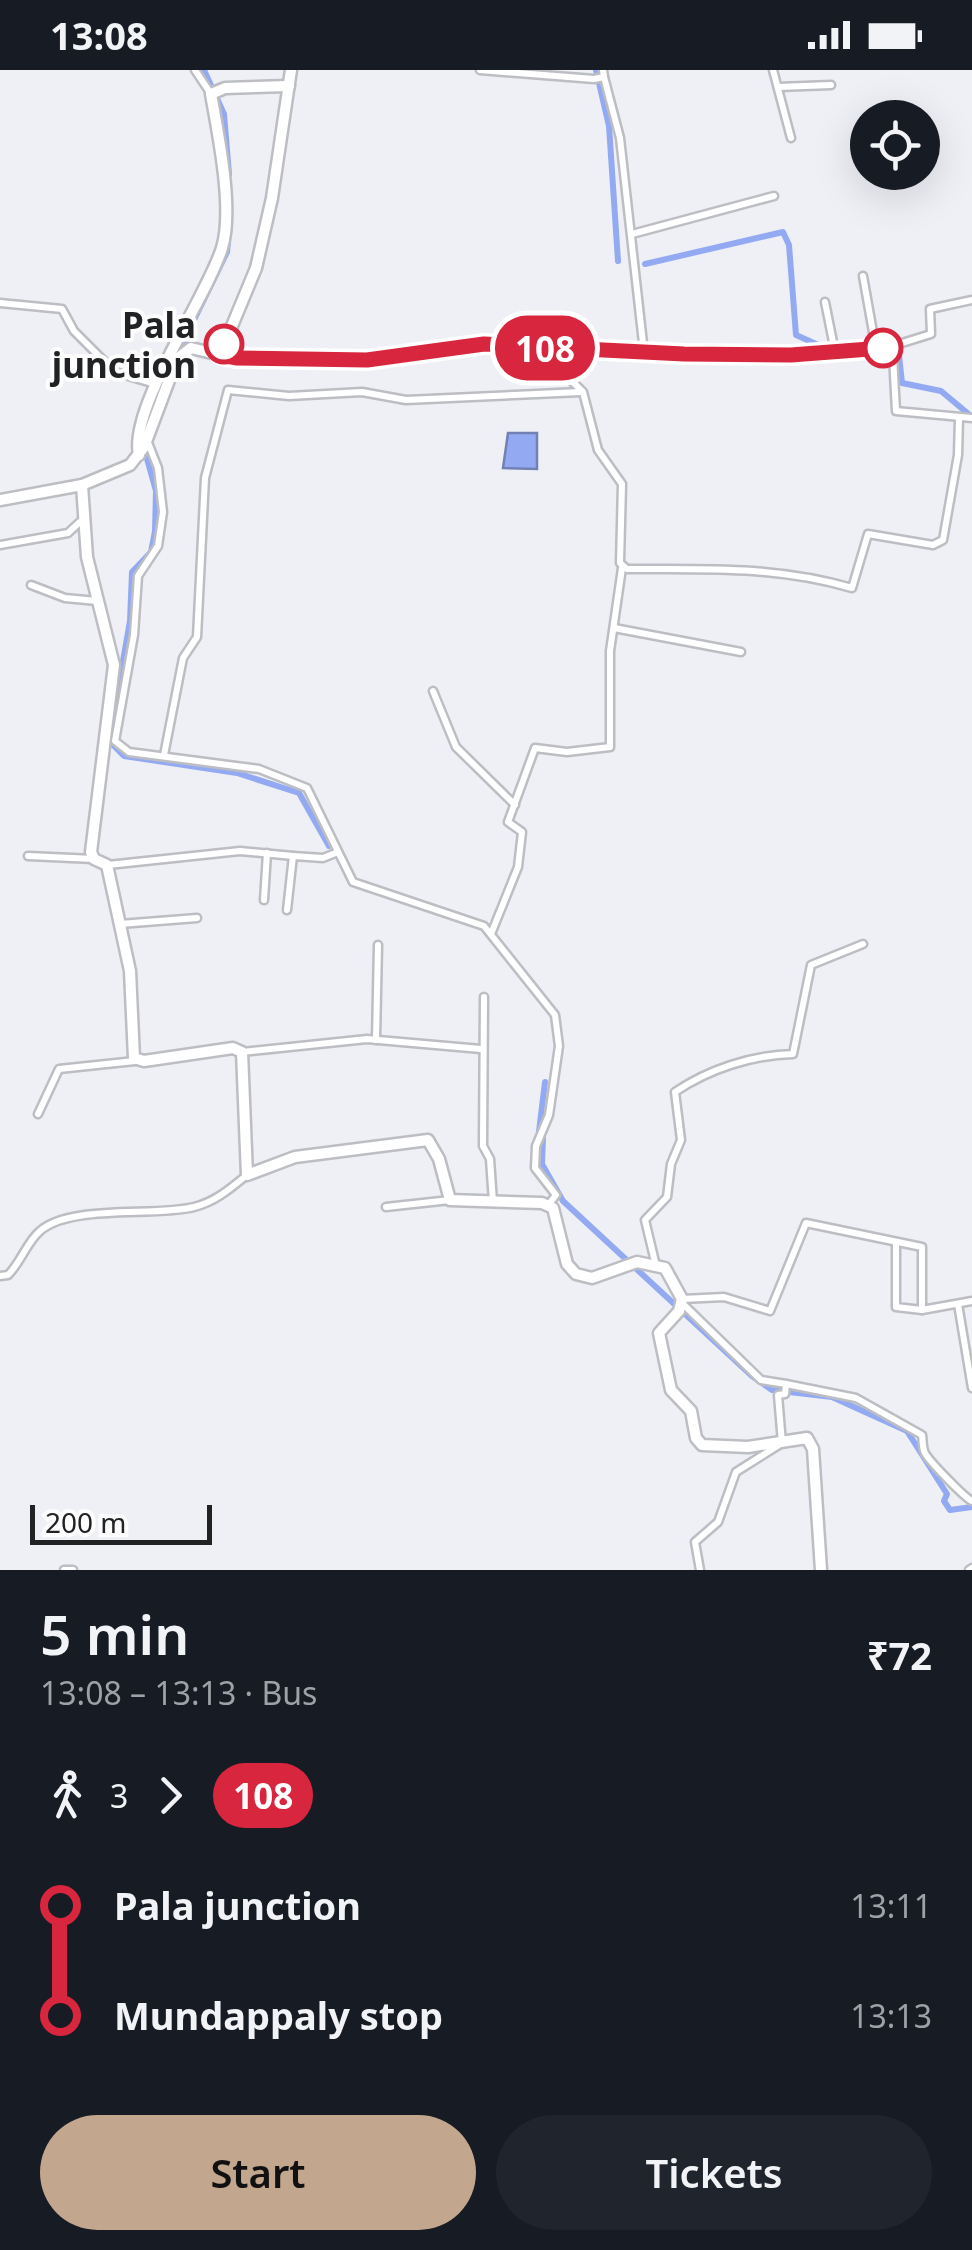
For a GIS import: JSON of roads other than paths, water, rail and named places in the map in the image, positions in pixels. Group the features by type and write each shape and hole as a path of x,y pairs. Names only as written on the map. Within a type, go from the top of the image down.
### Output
{"main road":[{"path":"0,500 82,485 122,470 144,448 177,359 192,348 220,355 256,268 272,198 291,70"},
{"path":"144,448 136,444 156,384 223,245 218,120 213,93 289,86"},
{"path":"82,485 86,557 114,665 98,766 94,859 106,865 130,970 136,1060 195,1051 242,1052 248,1175 296,1157 428,1140 440,1159 450,1200 549,1204 570,1270 592,1278 637,1262 671,1276 681,1304 661,1328 660,1338 670,1390 691,1411 696,1438 707,1447 754,1446 807,1438 812,1449 821,1570"}],"street":[{"path":"195,70 213,93"},
{"path":"480,70 604,74 620,138 644,352"},
{"path":"773,70 791,138"},
{"path":"778,87 832,86"},
{"path":"632,234 774,196"},
{"path":"622,568 767,569 807,574 852,588 868,534 932,545 944,540 965,418 896,410 893,356 880,349 863,276"},
{"path":"220,355 367,360 467,345 644,352 880,349 931,334 930,309 972,300"},
{"path":"826,302 835,352"},
{"path":"0,303 64,311 72,328 109,367 126,378 156,384"},
{"path":"491,934 518,867 522,832 508,822 535,748 567,752 610,747 614,628 622,568 622,484 598,450 582,392 538,348"},
{"path":"164,754 183,658 198,637 204,478 228,390 289,396 362,392 406,400 582,392"},
{"path":"144,448 158,468 163,512 158,546 138,576 134,635 114,741 129,752 259,769 308,788 353,882 460,917 491,934 555,1015 560,1046 554,1088 535,1157 535,1168 556,1194 549,1204"},
{"path":"0,544 68,533 83,519"},
{"path":"31,585 65,598 100,601"},
{"path":"614,628 741,652"},
{"path":"433,691 456,747 514,805"},
{"path":"106,865 267,852 324,858 338,852"},
{"path":"264,900 267,852"},
{"path":"28,856 94,859"},
{"path":"287,910 293,856"},
{"path":"119,924 198,918"},
{"path":"656,1267 645,1220 667,1197 671,1164 681,1140 675,1092 698,1076 793,1054 811,964 864,944"},
{"path":"376,1040 378,945"},
{"path":"484,997 483,1146 490,1159 493,1204"},
{"path":"242,1052 376,1040 481,1049"},
{"path":"38,1114 59,1069 136,1060"},
{"path":"0,1276 8,1275 23,1260 40,1231 50,1226 84,1217 193,1208 226,1192 248,1175"},
{"path":"386,1207 450,1200"},
{"path":"681,1304 724,1297 770,1311 806,1223 922,1247 922,1310"},
{"path":"896,1242 896,1307 922,1310 972,1302"},
{"path":"681,1304 762,1380 856,1398 922,1435 925,1452 944,1471 954,1489 972,1500"},
{"path":"958,1304 972,1388"},
{"path":"700,1570 694,1542 718,1522 736,1472 782,1443 778,1395 786,1387"},
{"path":"64,1570 73,1570"}],"water":[{"path":"508,433 537,433 537,469 503,468"}],"waterway":[{"path":"204,70 224,114 229,174"},
{"path":"596,70 609,126 618,261"},
{"path":"645,264 783,232 789,245 796,335 825,348 876,345"},
{"path":"176,357 227,252 228,242"},
{"path":"888,347 899,355 902,383 941,391 972,417"},
{"path":"145,431 167,373"},
{"path":"144,448 156,491 155,531 151,552 132,572 130,621 109,741 124,756 237,773 299,793 329,846"},
{"path":"539,1131 545,1082"},
{"path":"543,1138 542,1164 563,1201 752,1376 772,1390 832,1397 907,1431 947,1494 944,1501 950,1510 972,1507"}],"place":[{"name":"Pala junction","path":"224,344"}]}
